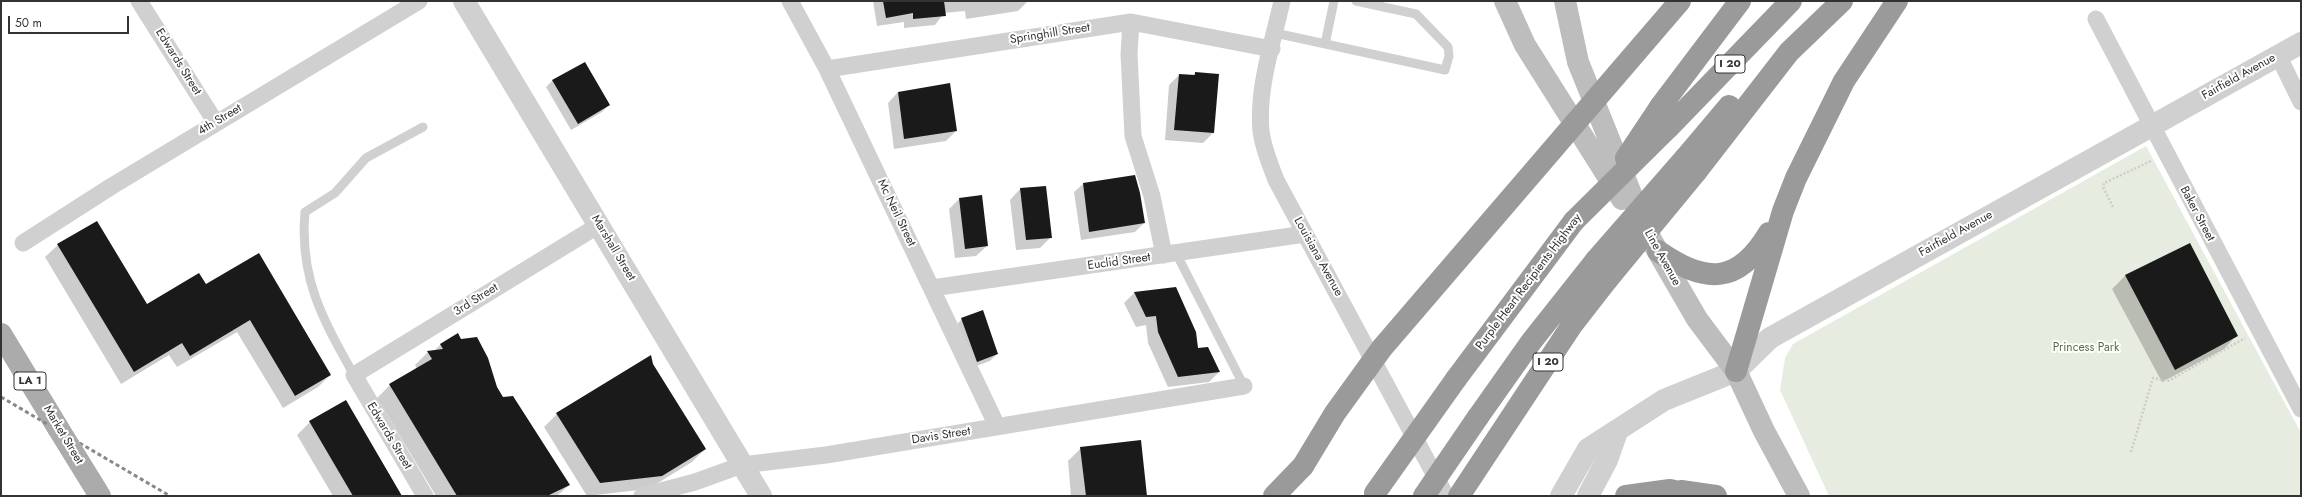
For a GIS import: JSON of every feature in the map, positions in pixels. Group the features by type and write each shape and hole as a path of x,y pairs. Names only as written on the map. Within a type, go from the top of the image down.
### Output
{"highway":[{"path":"1286,496 1335,413 1382,348 1680,1"},
{"path":"1612,184 1629,153 1660,107 1740,1"},
{"name":"Purple Heart Recipients Highway","path":"1374,495 1456,379 1574,222 1669,128 1791,1"},
{"path":"1424,496 1531,342 1596,260 1691,164 1744,90 1789,52 1842,1"},
{"path":"1736,371 1784,208 1818,131 1844,81 1871,37 1897,1"},
{"name":"I 20","path":"1458,496 1572,325 1607,280 1691,164"},
{"path":"1658,251 1674,262 1699,272 1722,274 1739,269 1755,255 1784,208"},
{"path":"1274,496 1303,466"},
{"path":"1626,496 1662,490 1716,496"},
{"path":"1662,490 1696,496"}],"main road":[{"path":"1505,1 1525,45 1580,135 1615,190 1646,231"},
{"name":"Line Avenue","path":"1565,1 1578,62 1646,231 1697,319 1736,371 1764,431 1799,496"},
{"name":"Market Street","path":"1,334 100,496"}],"street":[{"name":"Edwards Street","path":"139,1 216,123"},
{"name":"4th Street","path":"24,243 216,123 419,1"},
{"name":"Marshall Street","path":"464,1 760,496"},
{"name":"Mc Neil Street","path":"790,1 827,69 997,426"},
{"name":"Louisiana Avenue","path":"1282,1 1260,106 1261,131 1266,157 1276,180 1446,496"},
{"name":"Baker Street","path":"2096,19 2152,124 2174,171 2301,408"},
{"name":"Springhill Street","path":"827,69 1131,22 1274,41"},
{"path":"1131,22 1129,54 1133,136 1170,254"},
{"name":"Fairfield Avenue","path":"1561,496 1588,449 1617,432 1664,400 1736,371 1770,338 2152,124 2301,43"},
{"path":"2278,55 2301,102"},
{"name":"3rd Street","path":"354,375 599,225"},
{"name":"Euclid Street","path":"932,288 1305,234"},
{"name":"Edwards Street","path":"354,375 425,496"},
{"name":"Davis Street","path":"642,496 695,482 742,465 826,455 1244,386"},
{"path":"1588,496 1608,460 1617,432"}],"lane":[{"path":"1325,44 1334,1"},
{"path":"1274,41 1325,44 1445,70 1449,56 1448,47 1416,14 1356,1"},
{"path":"354,375 326,328 306,269 303,231 305,212 335,193 366,158 422,127"},
{"path":"1170,254 1244,386"}],"path":[{"path":"2113,207 2103,187 2104,183 2151,161 2155,167"},
{"path":"2131,452 2153,378 2168,381 2247,337"}],"green space":[{"name":"Princess Park","path":"2146,146 2301,433 2301,496 1829,496 1780,390 1785,358 1793,344"}],"building":[{"path":"883,1 944,1 946,16 913,19 913,13 886,18"},
{"path":"585,62 610,105 578,124 552,80"},
{"path":"1195,72 1219,74 1214,133 1174,130 1179,74 1195,75"},
{"path":"950,83 957,131 904,139 898,92"},
{"path":"1135,175 1140,193 1145,223 1089,232 1083,183"},
{"path":"1046,186 1052,238 1026,240 1020,188"},
{"path":"982,195 988,246 965,249 959,198"},
{"path":"97,221 147,304 199,273 206,284 259,253 331,375 295,396 250,320 190,356 182,343 134,372 57,244"},
{"path":"2190,243 2238,336 2175,370 2125,275"},
{"path":"1176,287 1196,332 1198,348 1208,347 1220,372 1178,377 1158,332 1156,316 1146,317 1134,292"},
{"path":"983,310 998,354 977,362 961,318"},
{"path":"458,333 461,339 477,337 488,358 497,387 503,397 513,396 570,485 547,496 457,496 389,384 432,359 427,351 443,349 440,344"},
{"path":"651,355 653,364 706,449 662,476 600,483 556,413"},
{"path":"346,400 402,496 353,496 309,421"},
{"path":"1141,440 1147,496 1086,496 1080,447"}],"railway":[{"path":"1,397 170,496"}]}
